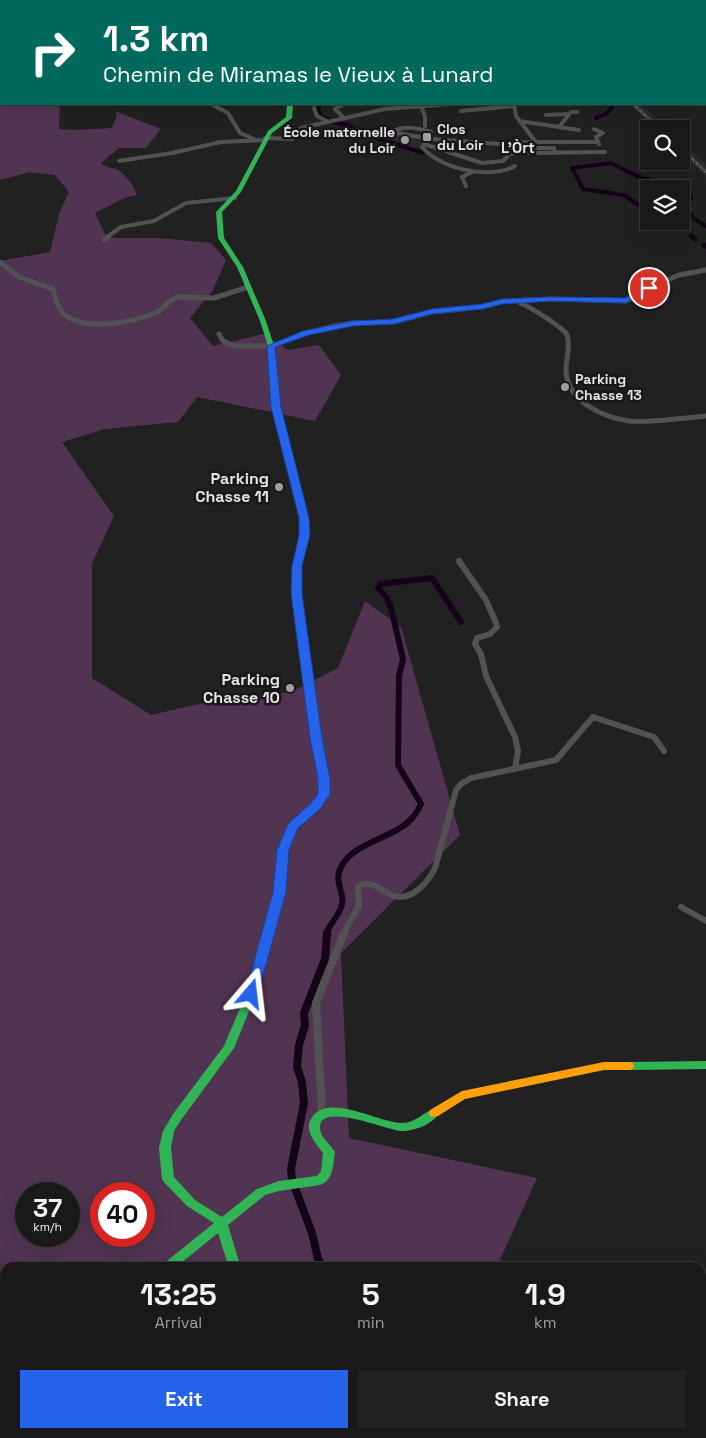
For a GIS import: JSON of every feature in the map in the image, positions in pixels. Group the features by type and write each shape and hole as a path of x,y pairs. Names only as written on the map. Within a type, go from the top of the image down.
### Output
{"street":[{"path":"213,105 228,113 240,132 254,140"},
{"path":"233,1262 221,1222 191,1203 168,1180 165,1163 167,1139 177,1117 229,1048 251,994 280,892 283,850 292,826 315,806 324,794 324,778 316,738 297,593 297,566 304,535 304,518 276,407 271,346 263,321 240,267 225,247 219,229 219,212 235,198 270,132 289,118 290,105"},
{"path":"342,105 335,110 344,118"},
{"path":"119,161 172,153 221,142 292,139 301,128 385,109 421,105 425,126"},
{"path":"460,111 514,105 521,126 533,135 535,142"},
{"path":"314,108 316,116 327,121"},
{"path":"546,115 576,112"},
{"path":"559,127 569,114"},
{"path":"519,121 579,130"},
{"path":"367,131 383,134 400,128 427,130 431,132 430,139 422,147 424,151 431,156 472,172 502,171 515,166"},
{"path":"430,139 473,144 523,144 535,142 598,144 596,136 603,133 594,128"},
{"path":"392,132 419,137"},
{"path":"424,144 482,163 503,161 510,154 523,152 605,152"},
{"path":"523,144 523,152"},
{"path":"536,148 554,148 555,153"},
{"path":"466,186 462,177 472,172"},
{"path":"104,240 121,227 154,221 186,203 235,198"},
{"path":"0,262 8,266 16,276 54,289 60,309 68,316 79,321 98,323 137,320 166,307 171,298 177,296 217,298 248,287"},
{"path":"220,334 223,341 234,346 271,346 306,333 334,326 353,323 394,322 448,309 552,299 626,301 649,288 679,275 706,270"},
{"path":"511,302 530,306 550,323 565,330 568,340 566,373 577,396 585,404 620,420 632,421 706,416"},
{"path":"459,561 486,600 486,608 497,621 497,627 490,634 478,638 475,644 481,654 486,676 514,737 518,751 514,769"},
{"path":"322,1113 324,1104 316,1003 341,938 359,906 358,887 362,884 370,883 392,896 413,894 423,886 434,871 456,790 461,784 471,778 556,760 593,717 654,737 664,751"},
{"path":"681,908 706,921"},
{"path":"173,1262 261,1192 279,1186 304,1184 320,1180 327,1172 329,1162 329,1152 318,1139 314,1130 316,1119 322,1113 333,1110 399,1127 412,1126 424,1121 444,1106 462,1096 494,1088 604,1066 706,1065"}],"shaded area":[{"path":"0,105 60,105 59,129 112,128 117,115 115,111 161,129 146,148 119,148 101,163 106,167 123,173 137,195 124,198 95,213 107,238 159,238 211,243 226,260 213,290 190,318 213,346 263,334 288,350 319,345 341,375 315,421 197,397 178,422 105,429 62,442 114,516 92,564 92,678 151,715 212,701 291,692 338,668 365,601 401,627 460,835 341,953 349,1138 537,1178 499,1262 0,1262 0,261 50,252 59,214 69,192 55,175 30,172 0,180"},
{"path":"631,105 642,105 658,120 647,120"},
{"name":"École maternelle du Loir","path":"390,133 413,136 416,133 425,135 419,147 412,148 404,145 405,143 384,138"},
{"path":"690,149 706,164 706,176 690,161"}],"waterway":[{"path":"320,105 318,109 321,117 327,119"},
{"path":"596,118 607,113 612,107 611,105"},
{"path":"332,122 348,125 360,133"},
{"path":"364,134 423,153"},
{"path":"640,206 624,195 583,189 572,168 611,163 649,180"},
{"path":"690,195 690,200"},
{"path":"690,214 693,218 706,226"},
{"path":"693,237 691,236 695,239"},
{"path":"326,934 341,908 342,895 338,877 341,867 355,852 406,824 414,816 421,804 398,765 399,676 403,659 391,608 387,598 378,588 380,584 432,578 461,622"},
{"path":"292,1181 291,1169 304,1103 302,1082 297,1067 299,1045 305,1025 304,1013 325,959 327,933"},
{"path":"295,1188 312,1233 320,1262"}],"railway":[{"path":"634,105 650,120"},
{"path":"690,157 706,172"}],"traffic: fast":[{"path":"290,105 289,118 270,132 238,192 219,212 221,238 240,267 263,321 271,346 276,407 304,518 305,535 297,567 297,593 321,765"},
{"path":"221,1222 191,1203 168,1179 165,1148 169,1131 177,1117 229,1048 251,994 269,935"},
{"path":"629,1066 706,1065"},
{"path":"174,1262 261,1192 279,1186 320,1180 327,1172 329,1152 315,1131 315,1122 320,1115 328,1112 340,1112 405,1127 418,1123 434,1113"},
{"path":"221,1222 233,1262"}],"traffic: slow":[{"path":"434,1113 462,1095 604,1066 629,1066"}],"traffic: jam":[{"path":"269,935 279,892 283,850 292,826 315,806 324,794 321,765"}],"place":[{"name":"Clos du Loir","path":"427,137"},
{"name":"École maternelle du Loir","path":"405,140"},
{"name":"Parking Chasse 13","path":"565,387"},
{"name":"Parking Chasse 11","path":"279,487"},
{"name":"Parking Chasse 10","path":"290,688"}],"district":[{"name":"L'Òrt","path":"518,147"}],"route":[{"path":"251,994 280,892 283,850 292,826 315,806 324,794 324,778 316,738 297,593 297,566 304,535 304,518 276,407 271,346 306,333 353,323 394,322 432,312 482,306 503,301 552,299 626,301 649,288"}]}
